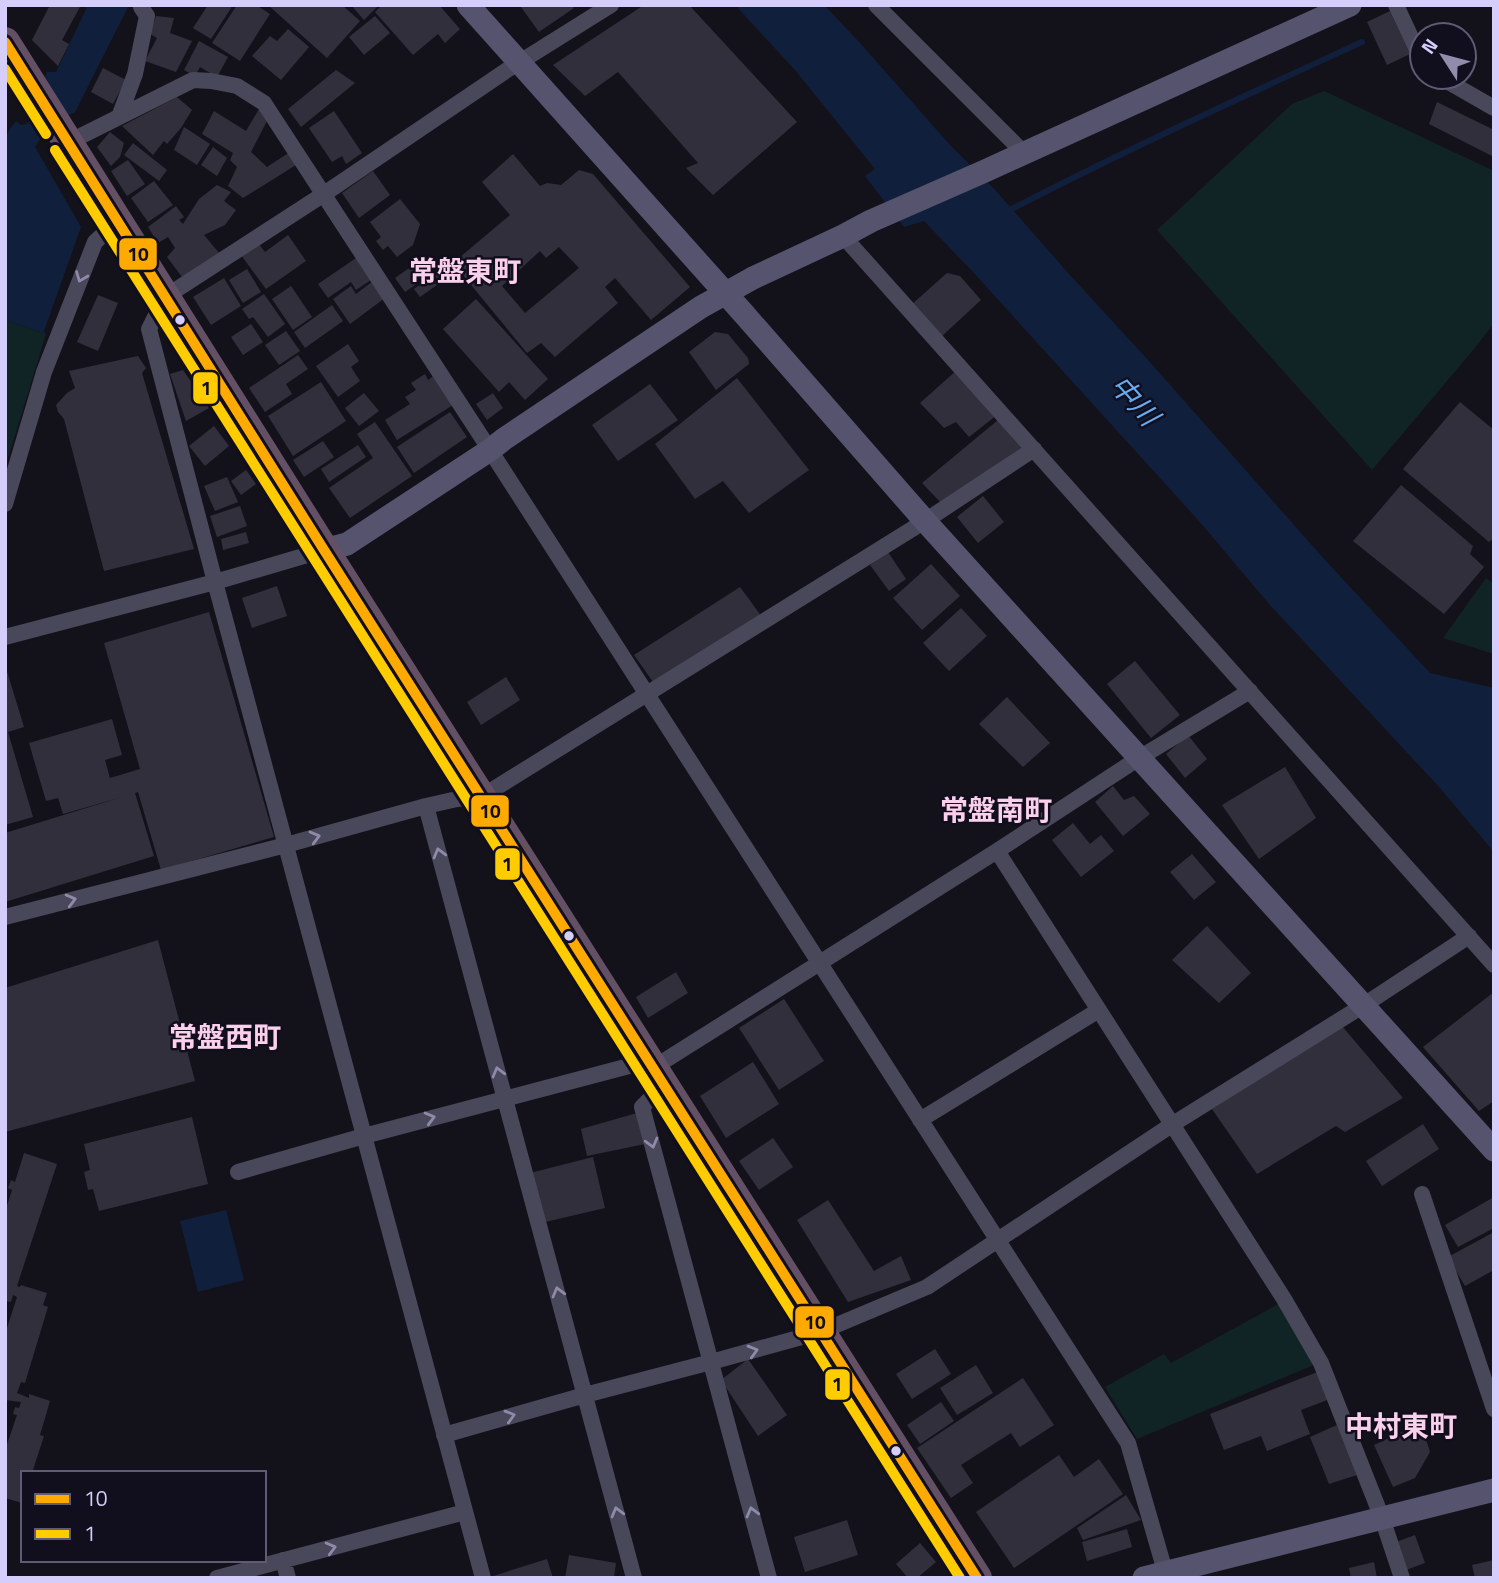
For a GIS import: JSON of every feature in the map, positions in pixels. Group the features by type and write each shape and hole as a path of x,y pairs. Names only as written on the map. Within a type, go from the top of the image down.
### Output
{"highway":[{"path":"5,42 977,1578"}],"street":[{"path":"468,5 925,521 1494,1150"},
{"path":"483,1578 149,328 165,297 520,62 611,5"},
{"path":"876,5 1024,153"},
{"path":"5,637 348,544 725,293 871,220 1350,5"},
{"path":"1396,5 1408,31"},
{"path":"119,117 135,74 147,16 141,7"},
{"path":"63,135 119,117 193,80 237,86 264,103 1128,1443 1158,1576 1494,1490"},
{"path":"1464,91 1494,108"},
{"path":"5,504 44,372 95,242 117,222"},
{"path":"843,236 1494,965"},
{"path":"5,918 426,806 481,797 925,521 1034,449"},
{"path":"769,1578 642,1107 655,1071 1139,758 1250,691"},
{"path":"426,806 634,1578"},
{"path":"997,851 1284,1299 1321,1363 1382,1518 1402,1578"},
{"path":"444,1435 820,1332 927,1287 1172,1125 1469,936"},
{"path":"920,1120 1099,1010"},
{"path":"238,1172 629,1066 655,1071"},
{"path":"1422,1195 1494,1409"},
{"path":"217,1578 465,1513"},
{"path":"284,1560 288,1578"}],"green space":[{"path":"1324,91 1494,171 1494,323 1372,470 1157,230 1292,104"},
{"path":"5,320 46,334 5,468"},
{"path":"1486,578 1494,584 1494,654 1443,638"},
{"path":"1280,1303 1316,1364 1137,1439 1105,1387 1164,1354 1171,1363"}],"water":[{"path":"88,5 129,5 75,112 49,126 35,147 81,227 44,331 46,334 5,320 5,140 16,121 21,125 27,124 36,107 47,72 56,72"},
{"name":"中川","path":"735,5 824,5 950,145 995,190 1325,560 1430,673 1494,688 1494,852 1440,788 1269,604 1199,521 973,272 924,221 904,227 865,176 875,169 795,70"},
{"path":"226,1210 244,1280 198,1292 180,1221"}],"building":[{"path":"50,5 81,5 62,40 69,44 58,66 32,40"},
{"path":"208,5 233,5 211,39 193,28"},
{"path":"237,5 256,5 270,14 240,61 212,43"},
{"path":"268,5 342,5 360,21 327,58"},
{"path":"351,5 379,5 364,20"},
{"path":"382,5 439,5 460,29 445,43 438,34 413,55 375,12"},
{"path":"571,5 574,8 539,32 521,7"},
{"path":"644,5 689,5 797,122 713,195 686,168 698,163 618,72 585,96 553,65"},
{"path":"1390,11 1408,55 1387,65 1367,22"},
{"path":"156,16 174,18 170,33 192,41 176,72 145,61 157,38 150,34"},
{"path":"375,16 390,33 364,55 349,37"},
{"path":"288,29 309,47 281,80 252,56 270,36 277,41"},
{"path":"199,41 228,57 217,77 200,67 195,76 184,70"},
{"path":"103,68 126,80 113,104 91,92"},
{"path":"336,70 355,83 301,127 288,109"},
{"path":"177,97 192,110 181,128 167,144 164,141 153,155 122,126"},
{"path":"1437,102 1494,130 1494,157 1429,124"},
{"path":"259,109 269,117 251,152 267,167 290,152 296,165 243,198 228,186 237,167 230,160 233,153 202,134 214,111 246,131"},
{"path":"334,111 362,153 346,164 342,156 332,162 309,128"},
{"path":"184,127 210,144 197,165 174,150"},
{"path":"110,132 124,143 120,157 111,166 97,147"},
{"path":"133,143 167,170 159,181 124,155"},
{"path":"213,147 227,158 217,176 201,165"},
{"path":"513,154 540,186 547,183 561,185 579,170 593,174 690,287 651,320 615,278 605,287 618,303 555,357 541,343 527,353 453,263 510,215 482,182","holes":["559,247 579,268 525,313 502,286 540,251 546,258"]},
{"path":"128,160 145,184 127,196 111,171"},
{"path":"373,171 390,195 359,218 342,193"},
{"path":"154,181 173,205 148,222 131,198"},
{"path":"217,185 231,192 224,201 236,210 225,225 204,235 220,254 182,277 167,257 175,248 168,237 158,243 148,227 176,206 184,217 179,220 183,224 199,199"},
{"path":"400,199 420,224 413,245 397,257 388,246 383,250 376,241 381,237 370,222"},
{"path":"288,235 306,261 266,289 241,255 258,243 265,252"},
{"path":"359,256 374,278 356,290 351,282 328,298 318,284"},
{"path":"412,266 422,280 405,292 395,278"},
{"path":"247,269 261,292 243,303 229,280"},
{"path":"438,272 444,280 420,297 414,289"},
{"path":"947,273 960,276 981,300 941,337 911,305"},
{"path":"224,278 241,306 211,325 193,297"},
{"path":"373,281 385,298 350,324 333,299 351,286 356,294"},
{"path":"291,286 312,317 293,330 272,299"},
{"path":"264,294 285,324 268,337 253,317 249,319 242,309"},
{"path":"98,295 118,303 98,351 77,342"},
{"path":"476,299 548,379 525,400 509,382 499,392 443,329"},
{"path":"332,305 343,321 305,348 294,332"},
{"path":"251,324 263,342 243,355 231,337"},
{"path":"286,331 300,351 279,365 265,345"},
{"path":"715,332 728,334 748,358 749,364 716,390 689,352"},
{"path":"348,344 359,361 351,367 360,381 338,397 316,366"},
{"path":"298,355 308,369 286,384 292,394 265,412 249,388"},
{"path":"138,356 146,368 142,373 194,549 104,571 64,419 56,405 75,388 69,371"},
{"path":"183,370 209,408 186,421 170,374"},
{"path":"957,370 997,415 969,437 956,422 944,428 920,403"},
{"path":"425,374 428,380 435,375 453,405 397,440 385,420 410,404 405,397 416,390 411,383"},
{"path":"737,378 809,470 749,513 723,481 695,499 655,444"},
{"path":"321,382 346,421 293,456 268,416"},
{"path":"650,384 678,420 618,461 592,425"},
{"path":"364,393 379,411 359,426 345,408"},
{"path":"493,393 503,408 487,420 476,404"},
{"path":"1460,402 1494,430 1494,542 1489,542 1403,469"},
{"path":"450,412 467,437 414,473 397,447"},
{"path":"998,420 1022,447 943,505 922,483"},
{"path":"375,422 412,476 350,518 329,488 373,458 357,434"},
{"path":"214,426 229,446 205,466 189,446"},
{"path":"323,441 334,457 304,477 293,460"},
{"path":"358,445 366,457 329,482 321,469"},
{"path":"246,470 256,484 241,495 231,481"},
{"path":"227,477 238,502 215,511 204,486"},
{"path":"1401,485 1473,546 1470,554 1484,567 1444,614 1353,541"},
{"path":"983,496 1004,522 978,543 957,517"},
{"path":"240,506 247,526 217,537 210,516"},
{"path":"246,532 249,543 223,550 221,539"},
{"path":"888,552 906,579 889,591 870,565"},
{"path":"931,564 960,596 922,630 893,598"},
{"path":"277,586 287,616 252,628 242,598"},
{"path":"740,587 762,617 653,682 634,655"},
{"path":"961,608 987,636 949,671 923,643"},
{"path":"209,612 274,837 161,870 138,792 135,793 154,856 5,902 5,833 122,797 63,814 58,798 46,801 29,743 112,719 122,755 105,760 110,778 140,769 104,643"},
{"path":"1135,661 1180,715 1151,738 1107,684"},
{"path":"6,668 24,727 8,732 33,817 5,825"},
{"path":"506,677 520,700 481,725 467,702"},
{"path":"1007,697 1050,743 1023,767 979,724"},
{"path":"1188,735 1207,759 1185,778 1166,754"},
{"path":"1285,767 1316,818 1259,859 1222,805"},
{"path":"1113,786 1124,800 1134,796 1150,814 1123,836 1095,802"},
{"path":"1073,823 1090,844 1101,835 1114,851 1081,877 1052,840"},
{"path":"1192,854 1216,882 1194,900 1170,872"},
{"path":"1207,926 1251,973 1219,1003 1172,960"},
{"path":"158,940 195,1081 5,1132 5,988"},
{"path":"676,972 688,993 648,1018 636,997"},
{"path":"1494,992 1494,1101 1479,1111 1423,1047"},
{"path":"784,999 824,1061 779,1090 739,1028"},
{"path":"1342,1026 1403,1098 1345,1132 1336,1126 1257,1174 1212,1109"},
{"path":"753,1062 779,1104 726,1138 700,1096"},
{"path":"637,1113 645,1144 587,1156 581,1129"},
{"path":"192,1117 208,1184 99,1211 93,1189 88,1190 84,1172 90,1170 84,1144"},
{"path":"1423,1124 1439,1149 1382,1186 1366,1161"},
{"path":"773,1138 793,1167 759,1190 739,1161"},
{"path":"24,1153 57,1164 17,1286 47,1293 43,1305 48,1307 25,1383 21,1382 17,1393 50,1401 40,1435 44,1436 33,1471 21,1471 21,1503 5,1498 5,1450 17,1415 13,1414 15,1407 19,1408 21,1402 5,1400 5,1334 17,1297 13,1295 11,1302 5,1301 5,1212 12,1190 8,1188 11,1180 15,1182"},
{"path":"593,1157 605,1208 541,1223 530,1173"},
{"path":"1494,1197 1494,1228 1458,1247 1445,1225"},
{"path":"828,1200 874,1271 901,1256 911,1280 848,1302 797,1220"},
{"path":"1494,1232 1494,1270 1465,1286 1448,1257"},
{"path":"935,1349 951,1374 912,1399 896,1374"},
{"path":"748,1359 787,1415 758,1436 721,1380"},
{"path":"976,1365 993,1393 957,1415 940,1388"},
{"path":"1320,1371 1330,1399 1301,1410 1310,1434 1267,1451 1261,1436 1224,1450 1210,1414"},
{"path":"1023,1378 1054,1425 1020,1447 1011,1433 961,1465 973,1483 951,1498 917,1448"},
{"path":"941,1402 954,1421 920,1444 907,1425"},
{"path":"1421,1423 1430,1452 1415,1478 1393,1487 1374,1445"},
{"path":"1337,1425 1357,1475 1329,1484 1310,1437"},
{"path":"1059,1455 1074,1477 1099,1459 1123,1494 1014,1568 976,1512"},
{"path":"1126,1495 1141,1520 1083,1540 1077,1528"},
{"path":"847,1520 858,1555 805,1572 794,1537"},
{"path":"1127,1529 1132,1547 1087,1561 1082,1542"},
{"path":"1415,1535 1425,1563 1406,1570 1396,1542"},
{"path":"920,1543 936,1562 917,1578 908,1578 896,1564"},
{"path":"569,1555 616,1563 614,1578 565,1578"},
{"path":"547,1559 553,1578 490,1578 490,1577"},
{"path":"1494,1560 1494,1578 1475,1578 1472,1565"},
{"path":"1374,1562 1377,1578 1351,1578 1349,1568"}],"waterway":[{"path":"1004,213 1227,104 1362,42"}],"transit line":[{"name":"10","path":"5,42 977,1578"},
{"name":"1","path":"5,69 46,134"},
{"name":"1","path":"55,150 960,1578"}],"district":[{"name":"常盤東町","path":"465,270"},
{"name":"常盤南町","path":"996,809"},
{"name":"常盤西町","path":"225,1036"},
{"name":"中村東町","path":"1401,1425"}]}
